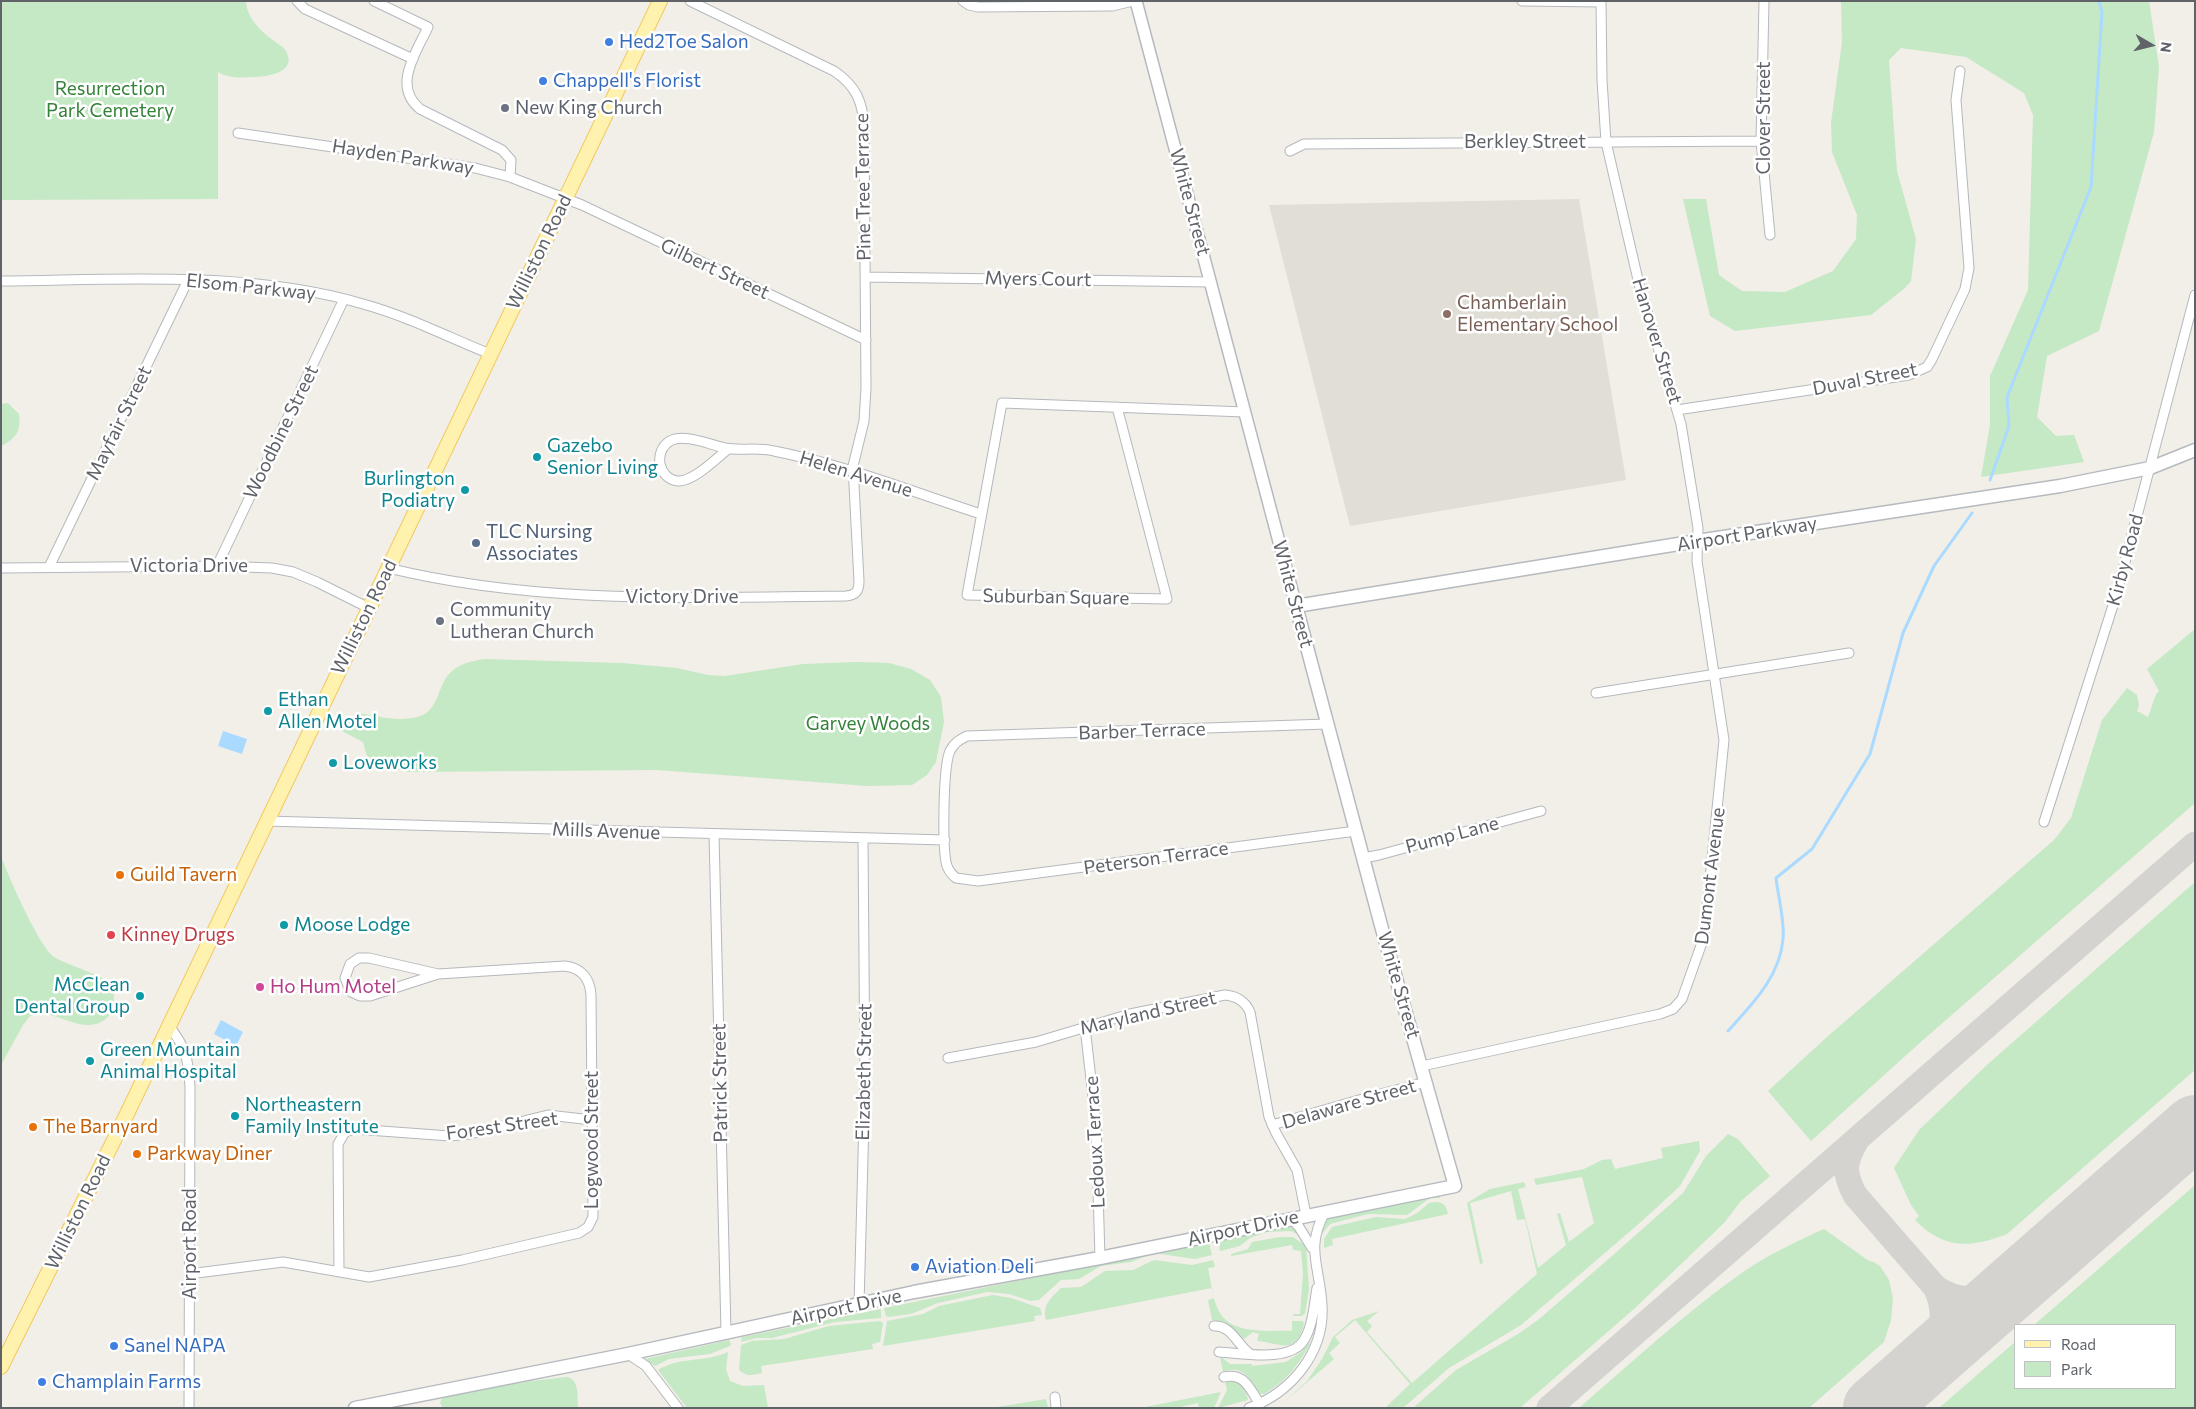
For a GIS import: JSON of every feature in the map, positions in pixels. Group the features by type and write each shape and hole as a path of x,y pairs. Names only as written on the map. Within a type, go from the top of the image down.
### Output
{"main road":[{"name":"Williston Road","path":"1,1367 169,1026 660,1"},
{"name":"Airport Parkway","path":"1296,606 1697,541 2060,486 2150,468 2195,450"},
{"name":"White Street","path":"1296,606 1363,858 1455,1186"},
{"name":"Airport Drive","path":"355,1408 628,1354 914,1292 1100,1258 1455,1186"}],"street":[{"path":"297,1 305,8 413,59"},
{"path":"374,1 428,27 413,59 406,82 410,99 420,109 502,150 511,160 510,177"},
{"name":"Pine Tree Terrace","path":"690,1 834,71 846,80 857,93 864,117 866,340 865,413 853,472"},
{"path":"963,1 978,7 1112,6 1135,1"},
{"name":"White Street","path":"1135,1 1296,606"},
{"path":"1522,1 1601,2"},
{"name":"Clover Street","path":"1764,1 1761,141 1770,235"},
{"name":"Hanover Street","path":"1601,2 1602,80 1606,142 1639,284 1678,410 1698,528 1697,541"},
{"name":"Duval Street","path":"1678,410 1909,375 1927,367 1968,280 1969,254 1956,100 1960,71"},
{"name":"Hayden Parkway","path":"238,133 475,168 510,177 564,198"},
{"name":"Berkley Street","path":"1290,151 1297,145 1304,144 1761,141"},
{"name":"Gilbert Street","path":"564,198 866,340"},
{"name":"Myers Court","path":"865,276 1211,282"},
{"name":"Elsom Parkway","path":"2,282 188,280 247,283 344,299 380,309 490,354"},
{"name":"Mayfair Street","path":"49,567 188,280"},
{"name":"Kirby Road","path":"2044,822 2111,612 2195,295"},
{"name":"Woodbine Street","path":"217,566 344,299"},
{"name":"Suburban Square","path":"1117,407 1167,599 967,595 1002,404 1117,407 1245,412"},
{"name":"Helen Avenue","path":"728,449 692,478 683,481 670,478 663,472 660,463 660,453 665,445 677,439 728,449 765,449 853,472 981,514"},
{"name":"Victory Drive","path":"388,568 505,590 551,594 627,597 851,596 858,590 860,581 853,472"},
{"name":"Dumont Avenue","path":"1422,1066 1660,1014 1678,1005 1687,989 1700,953 1708,918 1724,740 1697,561 1697,541"},
{"name":"Victoria Drive","path":"1,568 217,566 272,568 293,572 369,608"},
{"path":"1596,693 1849,653"},
{"name":"Barber Terrace","path":"945,840 944,772 949,753 958,740 977,735 1327,724"},
{"name":"Pump Lane","path":"1363,858 1541,811"},
{"name":"Mills Avenue","path":"266,821 945,840"},
{"name":"Peterson Terrace","path":"945,840 946,865 956,878 978,881 1356,831"},
{"name":"Patrick Street","path":"714,834 726,1332"},
{"name":"Elizabeth Street","path":"860,1305 865,1083 864,838"},
{"name":"Logwood Street","path":"189,1274 283,1262 361,1277 379,1276 462,1260 586,1230 593,1217 591,990 584,975 576,968 565,966 438,974 365,997 351,992 345,978 350,964 364,958 438,974"},
{"name":"Maryland Street","path":"948,1058 1036,1042 1130,1014 1225,995 1237,997 1246,1005 1250,1012 1267,1109 1272,1125 1297,1170 1306,1215"},
{"name":"Airport Road","path":"169,1026 180,1041 188,1058 190,1087 189,1408"},
{"name":"Ledoux Terrace","path":"1086,1027 1096,1123 1100,1258"},
{"name":"Delaware Street","path":"1272,1125 1426,1082"},
{"name":"Forest Street","path":"339,1272 338,1144 345,1132 354,1129 450,1136 470,1134 548,1115 592,1120"},
{"path":"1314,1256 1316,1230 1324,1212"},
{"path":"1249,1408 1260,1404 1285,1387 1308,1361 1317,1342 1322,1306 1314,1256 1310,1243 1291,1218"},
{"path":"1219,1352 1283,1355 1300,1346 1309,1328 1319,1280"},
{"path":"1214,1326 1223,1327 1230,1331 1241,1347 1250,1353"},
{"path":"628,1354 646,1366 678,1408"},
{"path":"1224,1377 1238,1376 1244,1380 1260,1404"},
{"path":"1056,1397 1056,1408"}],"shaded area":[{"name":"Chamberlain Elementary School","path":"1579,199 1626,480 1350,526 1269,205"}],"green space":[{"name":"Resurrection Park Cemetery","path":"1,1 246,1 249,13 256,24 286,51 289,58 288,64 279,72 265,76 234,77 218,72 218,199 1,200"},
{"path":"1841,1 2149,1 2159,67 2154,132 2099,331 2047,356 2037,417 2056,436 2074,435 2084,462 1981,477 1990,425 1990,376 2028,290 2033,115 2024,93 1966,57 1901,48 1889,60 1897,171 1916,239 1911,281 1905,288 1871,315 1735,331 1710,316 1683,199 1706,199 1719,275 1742,291 1785,292 1833,271 1856,239 1857,215 1832,152 1831,123 1842,42"},
{"path":"8,403 19,414 19,425 14,437 1,446 1,404"},
{"path":"2195,629 2195,803 1923,1040 1811,1141 1768,1091 1827,1037 2054,840 2071,818 2102,720 2127,688 2137,695 2139,705 2137,711 2148,717 2159,691 2147,669"},
{"name":"Garvey Woods","path":"485,659 622,663 677,668 708,675 725,676 803,664 889,663 911,669 930,680 941,697 944,722 936,762 927,775 912,785 868,786 657,770 409,772 382,766 367,756 363,742 340,730 358,713 397,719 420,716 426,713 435,703 450,673 466,663"},
{"path":"1,856 24,910 48,950 54,957 108,982 113,990 114,1000 109,1015 94,1025 78,1024 48,1015 30,1016 1,1065"},
{"path":"2195,882 2195,1070 2007,1234 1982,1242 1958,1244 1937,1237 1926,1230 1915,1220 1919,1216 1911,1205 1894,1168 1919,1130 1988,1064"},
{"path":"1728,1134 1738,1139 1770,1176 1741,1201 1724,1223 1635,1308 1520,1408 1413,1408 1456,1370 1518,1334 1538,1320 1612,1256 1683,1193 1706,1156"},
{"path":"1699,1141 1700,1151 1680,1186 1642,1221 1521,1325 1449,1368 1403,1408 1385,1408 1410,1384 1355,1320 1335,1337 1340,1343 1329,1353 1334,1359 1283,1403 1307,1381 1322,1359 1333,1337 1352,1320 1379,1311 1367,1321 1372,1326 1367,1332 1412,1383 1537,1274 1525,1219 1517,1220 1511,1191 1470,1203 1483,1263 1480,1264 1467,1203 1490,1189 1524,1182 1526,1187 1518,1189 1538,1268 1566,1245 1557,1214 1560,1213 1569,1242 1594,1223 1582,1177 1536,1185 1534,1179 1584,1169 1602,1160 1611,1159 1615,1169 1663,1158 1661,1148"},
{"path":"2195,1185 2195,1408 1939,1408 2014,1343 2014,1389 2176,1389 2176,1324 2035,1324"},
{"path":"1437,1195 1440,1198 1430,1198 1407,1215 1368,1214 1330,1224 1322,1234 1318,1234 1325,1220 1329,1217"},
{"path":"1435,1202 1444,1205 1448,1214 1332,1239 1333,1245 1324,1248 1324,1239 1332,1227 1376,1217 1405,1219 1417,1213 1429,1203"},
{"path":"1285,1226 1294,1228 1300,1235 1290,1231 1266,1232 1250,1238 1240,1246 1220,1251 1219,1243 1224,1239"},
{"path":"1824,1229 1869,1261 1880,1266 1889,1280 1893,1298 1891,1320 1884,1342 1809,1408 1579,1408 1700,1304 1743,1272 1793,1243"},
{"path":"1280,1237 1293,1237 1306,1246 1309,1289 1305,1313 1302,1316 1293,1316 1293,1314 1300,1314 1303,1274 1301,1251 1293,1250 1292,1245 1231,1256 1231,1254 1248,1249 1252,1242"},
{"path":"1209,1243 1212,1255 1195,1259 1154,1253"},
{"path":"1153,1253 1131,1262 1101,1266 1079,1279 1061,1280 1039,1300 1031,1301 1009,1294 987,1292 938,1303 911,1314 888,1317 884,1308"},
{"path":"1154,1260 1192,1265 1213,1260 1215,1267 1208,1268 1212,1288 1046,1320 1046,1306 1061,1288 1081,1287 1105,1271 1133,1270"},
{"path":"993,1295 1011,1298 1040,1308 1042,1315 1034,1316 1035,1321 883,1346 887,1321 923,1314 939,1306"},
{"path":"1214,1298 1222,1316 1230,1323 1239,1327 1260,1331 1292,1331 1292,1321 1303,1321 1301,1334 1292,1344 1286,1345 1257,1341 1259,1334 1253,1332 1244,1339 1226,1323 1212,1320 1208,1300"},
{"path":"881,1309 881,1318 835,1322 772,1338 756,1338 741,1342 742,1337"},
{"path":"880,1321 883,1323 880,1342 872,1344 873,1349 761,1366 762,1373 750,1375 739,1370 741,1345 752,1341 784,1339 829,1326"},
{"path":"729,1340 730,1346 710,1354 669,1359 655,1366 645,1359"},
{"path":"1308,1343 1310,1344 1290,1373 1264,1394 1258,1393 1252,1382 1240,1371 1230,1370 1223,1372 1220,1356 1230,1364 1252,1364 1252,1366 1286,1362 1301,1352"},
{"path":"728,1352 726,1369 730,1381 743,1386 764,1385 768,1408 687,1408 658,1370 675,1363"},
{"path":"567,1377 576,1385 578,1408 443,1408 440,1403 442,1398 473,1391"},
{"path":"1234,1380 1243,1388 1248,1400 1218,1408 1227,1390 1225,1381"},
{"path":"1221,1392 1214,1408 1199,1408 1198,1403 1175,1408 1140,1408"},
{"path":"1046,1399 1048,1408 991,1408"}],"water":[{"path":"223,731 247,739 242,754 218,746"},
{"path":"221,1020 243,1032 236,1046 214,1034"}],"waterway":[{"path":"1990,480 2009,426 2007,397 2091,187 2102,12 2099,1"},
{"path":"1728,1031 1763,989 1777,966 1781,953 1783,925 1776,878 1812,849 1870,754 1903,633 1934,566 1972,513"}],"taxiway":[{"path":"1549,1408 2195,844"},
{"path":"1857,1140 1847,1161 1848,1180 1855,1195 1935,1287 1946,1294 1968,1299 1989,1295 2021,1280"},
{"path":"1909,1377 1926,1356 1938,1336 1942,1313 1935,1287"}],"runway":[{"path":"1875,1408 2195,1127"}],"place":[{"name":"Hed2Toe Salon","path":"609,42"},
{"name":"Chappell's Florist","path":"543,81"},
{"name":"New King Church","path":"505,108"},
{"name":"Chamberlain Elementary School","path":"1447,314"},
{"name":"Gazebo Senior Living","path":"537,457"},
{"name":"Burlington Podiatry","path":"465,490"},
{"name":"TLC Nursing Associates","path":"476,543"},
{"name":"Community Lutheran Church","path":"440,621"},
{"name":"Ethan Allen Motel","path":"268,711"},
{"name":"Loveworks","path":"333,763"},
{"name":"Guild Tavern","path":"120,875"},
{"name":"Moose Lodge","path":"284,925"},
{"name":"Kinney Drugs","path":"111,935"},
{"name":"Ho Hum Motel","path":"260,987"},
{"name":"McClean Dental Group","path":"140,996"},
{"name":"Green Mountain Animal Hospital","path":"90,1061"},
{"name":"Northeastern Family Institute","path":"235,1116"},
{"name":"The Barnyard","path":"33,1127"},
{"name":"Parkway Diner","path":"137,1154"},
{"name":"Aviation Deli","path":"915,1267"},
{"name":"Sanel NAPA","path":"114,1346"},
{"name":"Champlain Farms","path":"42,1382"}]}
